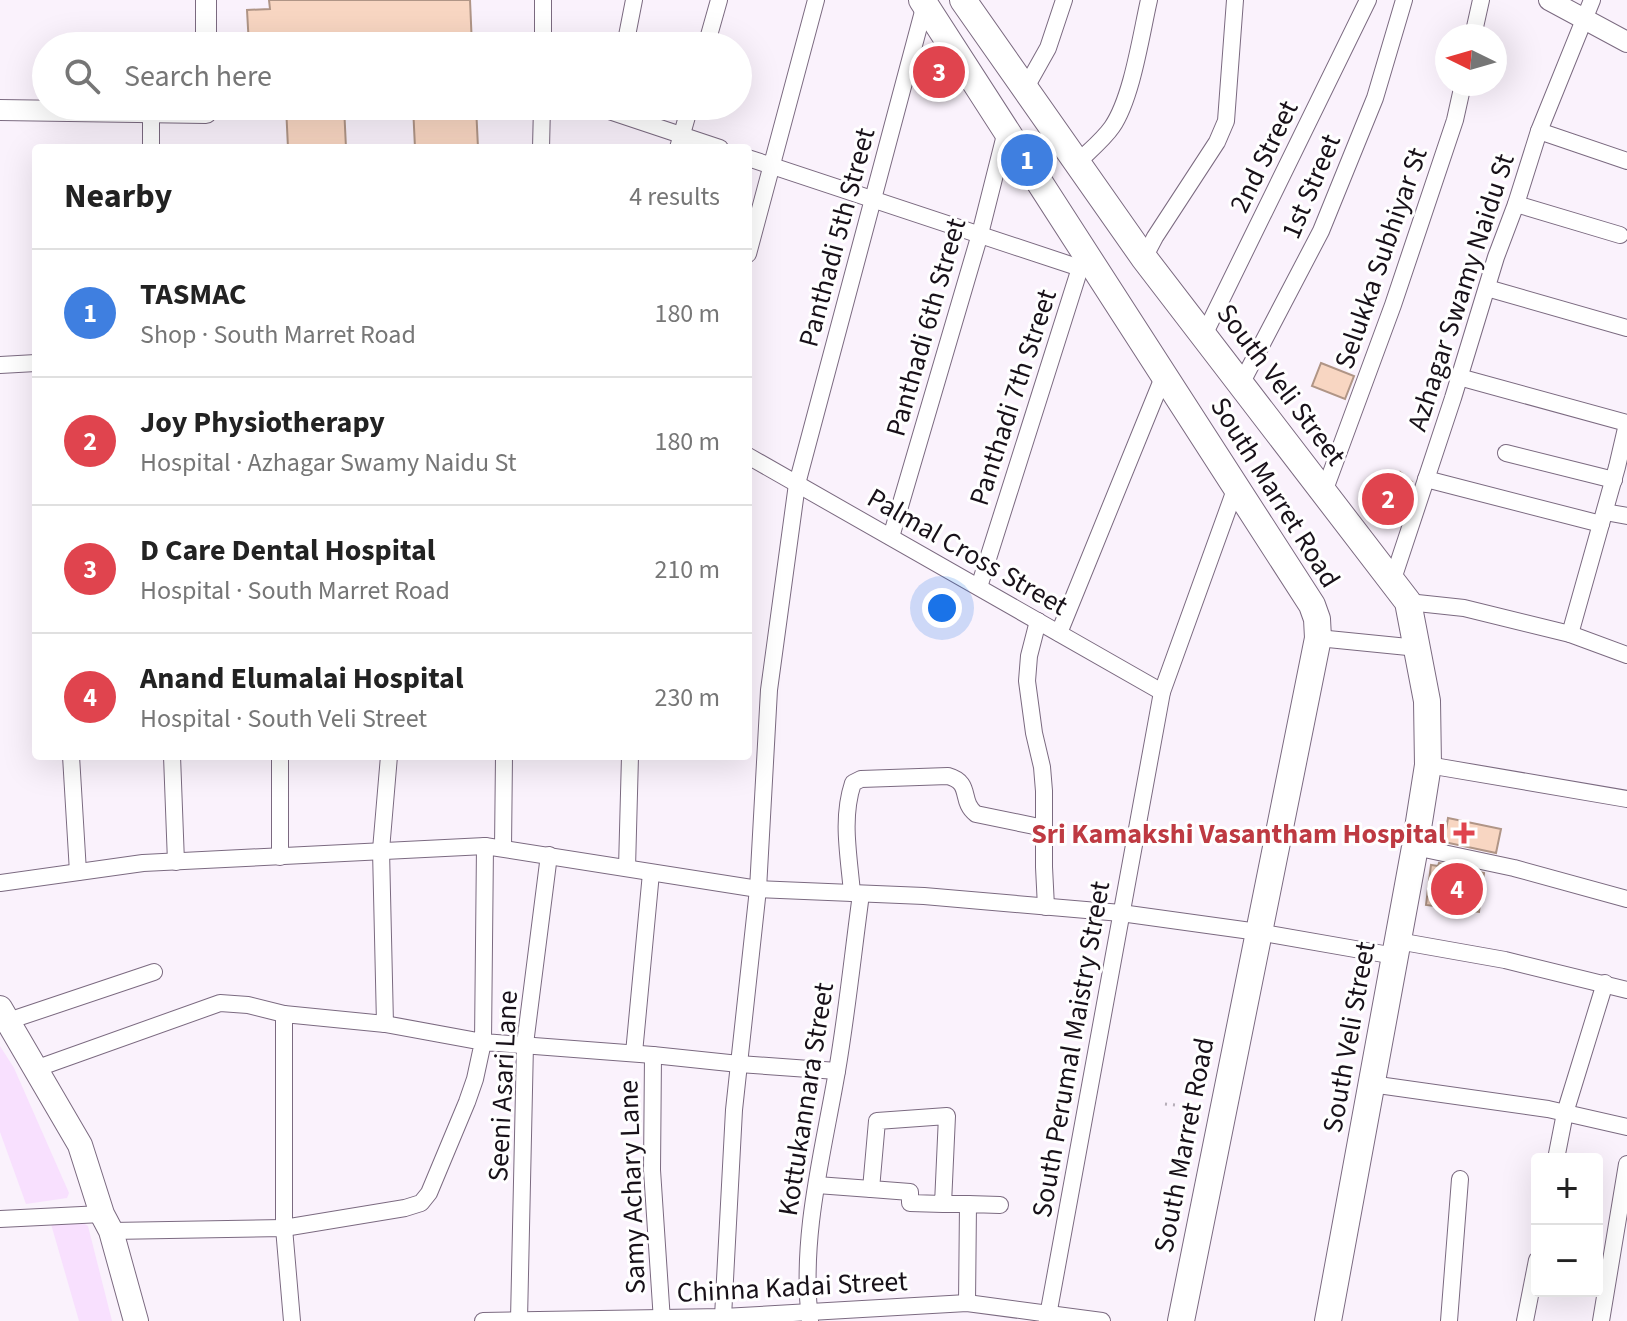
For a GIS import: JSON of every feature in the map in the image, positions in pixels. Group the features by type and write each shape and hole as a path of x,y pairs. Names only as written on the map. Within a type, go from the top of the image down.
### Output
{"main road":[{"name":"South Veli Street","path":"963,0 1144,258 1400,592 1418,648 1427,701 1428,765 1328,1321"},
{"name":"South Marret Road","path":"923,2 1006,131 1085,264 1164,375 1312,605 1317,619 1318,638 1182,1321"},
{"path":"4,1015 80,1145 136,1321"}],"street":[{"path":"206,0 206,32"},
{"path":"543,0 543,32"},
{"path":"628,32 634,0"},
{"path":"710,32 719,0"},
{"path":"752,239 816,0"},
{"path":"1025,89 1048,48 1064,0"},
{"path":"1077,163 1112,128 1120,113 1130,84 1149,0"},
{"path":"1144,258 1217,142 1226,121 1235,0"},
{"name":"2nd Street","path":"1204,335 1368,0"},
{"name":"1st Street","path":"1241,384 1321,231 1375,98 1404,0"},
{"path":"1476,24 1481,0"},
{"path":"1549,0 1627,42"},
{"name":"Azhagar Swamy Naidu St","path":"1400,592 1426,479 1496,257 1539,131 1592,0"},
{"name":"Panthadi 5th Street","path":"723,1317 734,1110 758,889 769,690 797,484 874,199 923,2"},
{"name":"Selukka Subhiyar St","path":"1324,492 1393,305 1460,96"},
{"path":"0,110 32,110"},
{"path":"151,120 151,144"},
{"path":"541,144 542,120"},
{"path":"636,120 680,142 686,120"},
{"name":"Panthadi 6th Street","path":"891,537 980,234 1006,131"},
{"path":"1539,131 1627,161"},
{"path":"752,159 980,234 1085,264"},
{"path":"1516,204 1620,235"},
{"name":"Panthadi 7th Street","path":"979,587 1085,264"},
{"path":"1487,288 1627,328"},
{"path":"0,365 32,363"},
{"path":"1059,633 1164,375"},
{"path":"1459,377 1627,423 1570,634"},
{"path":"1506,453 1614,480"},
{"name":"Palmal Cross Street","path":"752,458 1162,692"},
{"path":"1426,479 1603,518 1627,516"},
{"name":"South Perumal Maistry Street","path":"1048,1318 1162,692 1236,487"},
{"path":"1400,592 1570,634 1627,655"},
{"path":"1038,621 1029,656 1027,681 1044,791 1046,907"},
{"path":"1318,638 1418,648"},
{"path":"71,760 78,872"},
{"path":"172,760 176,862"},
{"path":"280,760 280,857"},
{"path":"385,1024 381,850 389,760"},
{"path":"503,848 504,760"},
{"path":"627,868 630,760"},
{"path":"1428,765 1627,799"},
{"name":"Kottukannara Street","path":"810,1317 807,1259 820,1156 837,1071 857,894 846,819 853,783 861,779 948,776 962,784 970,809 976,814 1044,828"},
{"path":"0,883 143,863 485,846 758,889 924,896 1121,913 1505,960 1627,990"},
{"path":"0,1219 284,1228 421,1203 429,1193 467,1102 483,1042 485,846"},
{"path":"1415,847 1514,868 1627,899"},
{"name":"Seeni Asari Lane","path":"519,1320 525,1044 549,855"},
{"path":"634,1053 651,873"},
{"path":"4,1015 154,972"},
{"path":"1557,1153 1565,1113 1605,983"},
{"path":"35,1069 220,1003 248,1005 284,1014 385,1024 483,1042 837,1071"},
{"path":"284,1014 284,1228 292,1321"},
{"name":"Samy Achary Lane","path":"653,1055 652,1170 662,1320"},
{"path":"1371,1084 1548,1109 1627,1127"},
{"path":"871,1189 877,1121 947,1116 943,1204"},
{"path":"1601,1321 1627,1164"},
{"path":"1449,1321 1460,1179"},
{"path":"817,1185 910,1192 910,1203 1000,1205"},
{"path":"967,1303 968,1204"},
{"path":"1525,1321 1531,1290"},
{"name":"Chinna Kadai Street","path":"483,1321 810,1317 967,1303 1048,1318 1102,1321"}],"path":[{"path":"1165,1104 1223,1111"}],"shaded area":[{"path":"0,1046 14,1068 69,1193 67,1198 26,1204 0,1132"},
{"path":"80,1221 88,1226 112,1321 79,1321 51,1224"}],"building":[{"path":"269,0 470,0 471,32 248,32 247,10 270,9"},
{"path":"926,54 941,58 948,69 943,87 919,80"},
{"path":"287,120 345,120 346,144 288,144"},
{"path":"414,120 477,120 478,144 415,144"},
{"path":"1321,363 1354,376 1345,399 1312,386"},
{"path":"1400,472 1412,482 1385,515 1373,504"},
{"path":"1448,818 1501,829 1496,853 1444,842"},
{"path":"1439,863 1484,873 1479,912 1426,905 1431,865 1438,866"}],"place":[{"name":"D Care Dental Hospital","path":"939,72"},
{"name":"TASMAC","path":"1027,160"},
{"name":"Joy Physiotherapy","path":"1388,499"},
{"name":"Sri Kamakshi Vasantham Hospital","path":"1464,833"},
{"name":"Anand Elumalai Hospital","path":"1457,889"}]}
